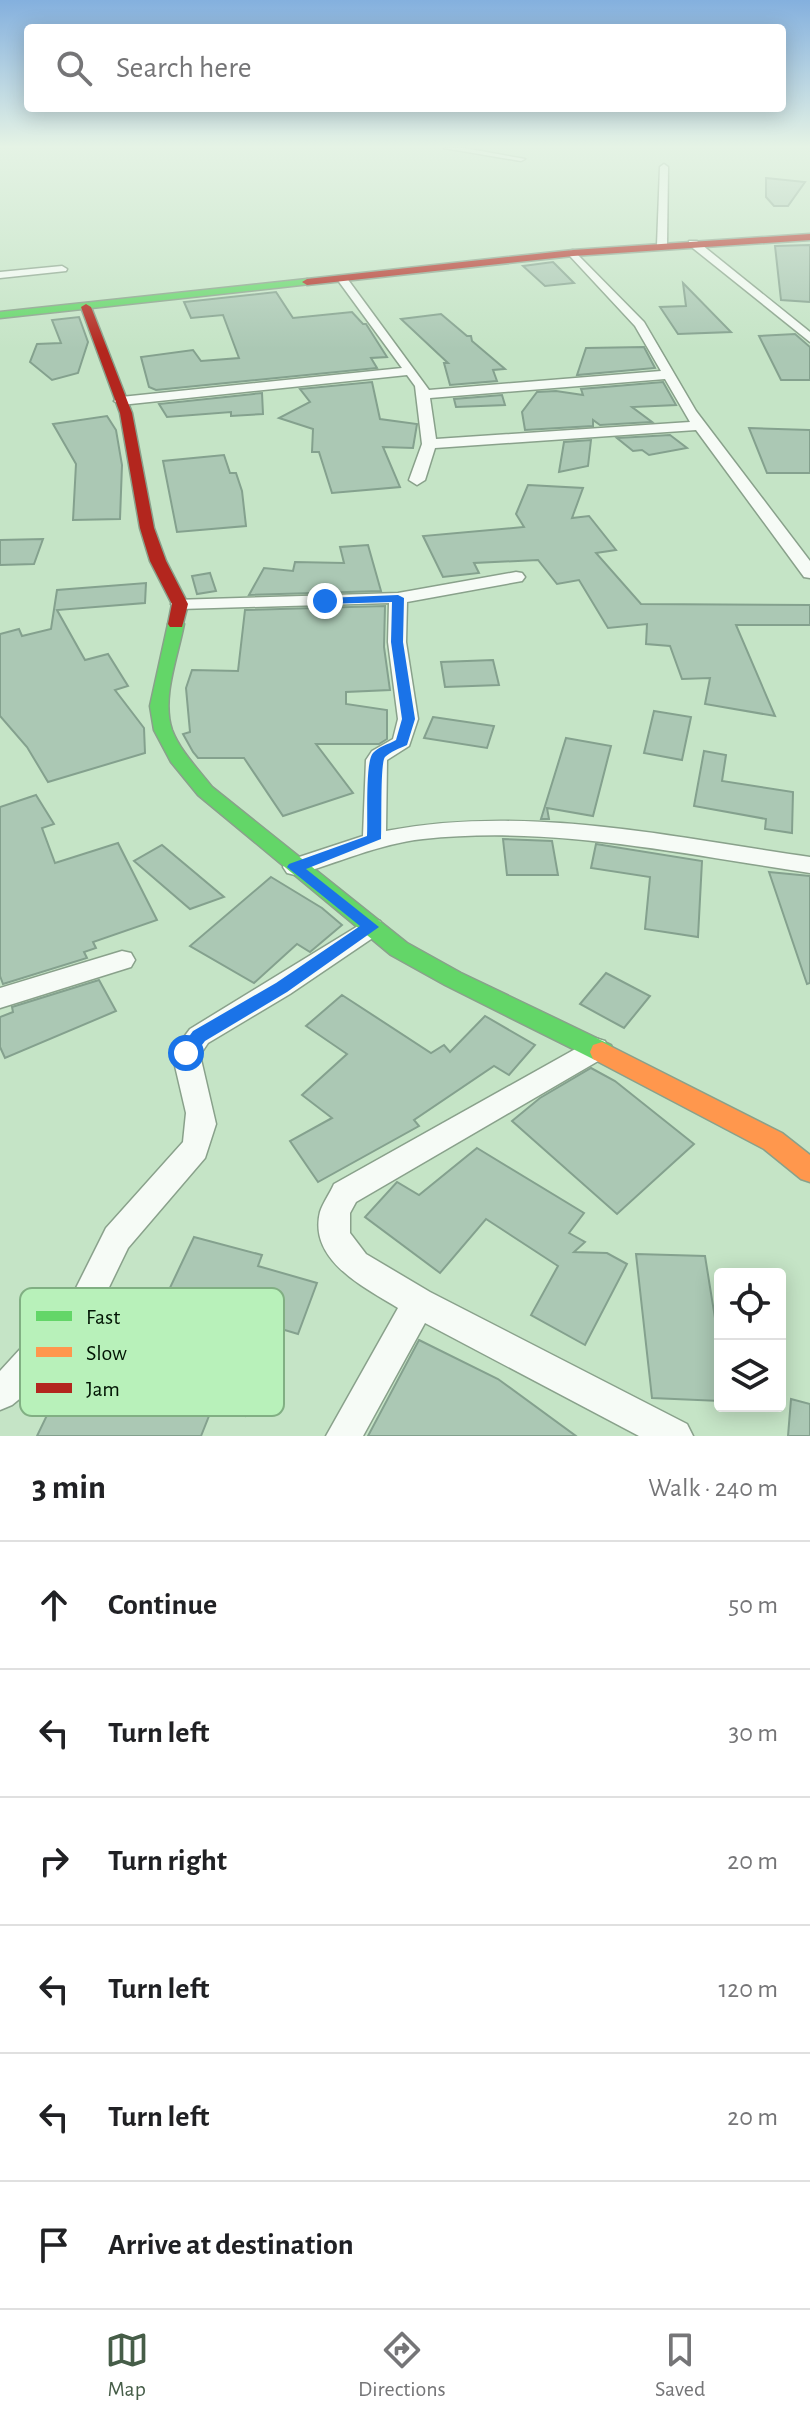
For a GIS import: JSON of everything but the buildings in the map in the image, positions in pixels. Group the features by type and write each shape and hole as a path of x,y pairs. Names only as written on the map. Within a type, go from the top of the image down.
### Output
{"street":[{"path":"662,245 663,215"},
{"path":"0,315 573,253 810,237"},
{"path":"693,243 810,338"},
{"path":"573,253 640,324 701,425 810,573"},
{"path":"0,275 62,269"},
{"path":"342,279 424,394 429,444 417,480"},
{"path":"86,307 133,442 147,528 158,561 180,604 159,706 163,730 178,758 205,791 399,949 773,1141 810,1171"},
{"path":"121,401 410,371"},
{"path":"424,394 657,377 668,373"},
{"path":"429,444 701,425"},
{"path":"180,604 398,598 516,577"},
{"path":"374,839 377,803 373,767 378,756 402,742 408,719 397,642 398,598"},
{"path":"295,867 374,839 414,831 537,826 704,847 810,865"},
{"path":"92,1288 117,1238 195,1149 203,1133 200,1106 187,1069 186,1053 199,1036 281,987 371,927"},
{"path":"0,998 122,960"},
{"path":"595,1049 345,1193 335,1213 335,1237 355,1264 419,1303 675,1436"},
{"path":"344,1436 419,1303"},
{"path":"0,1393 20,1377"}],"traffic: fast":[{"path":"0,315 307,282"},
{"path":"176,624 159,706 163,730 178,758 205,791 399,949 602,1052"}],"traffic: slow":[{"path":"602,1052 773,1141 810,1171"}],"traffic: jam":[{"path":"307,282 573,253 810,237"},
{"path":"86,307 126,413 147,528 158,561 180,604 176,624"}],"route":[{"path":"186,1053 199,1036 281,987 371,927 295,867 374,839 377,803 373,767 378,756 402,742 408,719 397,642 398,598 325,601"}]}
